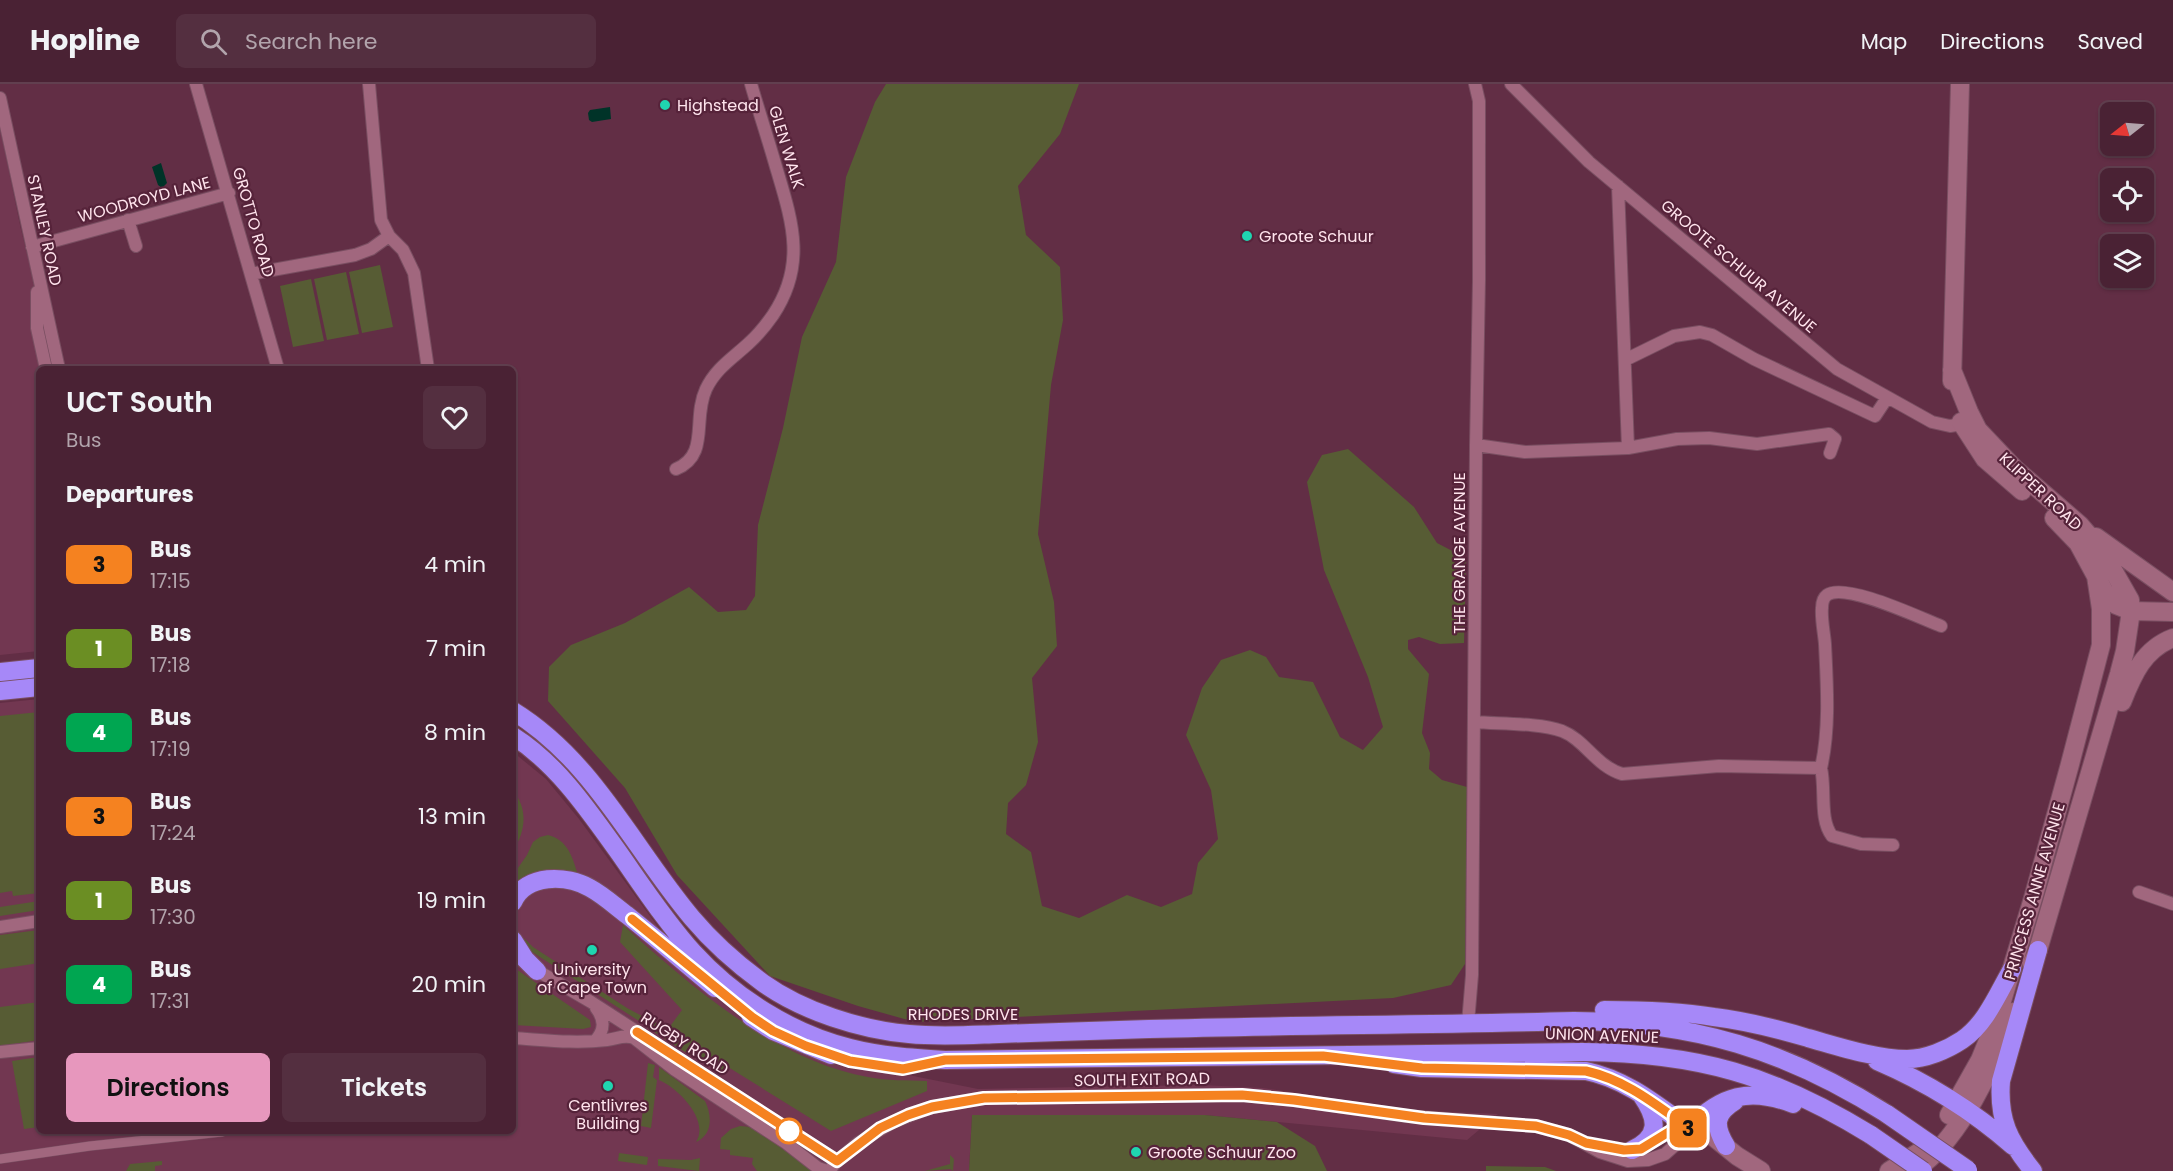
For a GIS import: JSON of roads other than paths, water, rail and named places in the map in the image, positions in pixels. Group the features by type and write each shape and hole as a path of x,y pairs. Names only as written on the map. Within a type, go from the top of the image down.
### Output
{"highway":[{"path":"0,672 36,668"},
{"path":"0,691 36,687"},
{"name":"RHODES DRIVE","path":"516,713 548,736 596,786 672,892 714,942 766,985 823,1013 850,1022 882,1031 935,1036 1471,1023"},
{"path":"516,739 561,777 589,811 693,952 744,998 802,1031 849,1048 906,1058 945,1060 1323,1056 1422,1068 1586,1071 1601,1074 1622,1083 1689,1128 1719,1103 1745,1096 1765,1095 1779,1098 1864,1137 1911,1171"},
{"path":"516,898 525,887 538,881 555,879 575,882 598,893 654,936 738,1007 773,1031 830,1055 875,1065 903,1069 945,1060"},
{"path":"516,945 525,959 537,971"},
{"path":"2014,1148 2001,1112 2001,1081 2038,950"},
{"path":"1471,1023 1500,1016 1541,1012 1630,1010 1672,1012 1740,1022 1853,1051 1904,1059 1924,1056 1963,1040 1983,1020 2012,969"},
{"name":"UNION AVENUE","path":"1471,1023 1609,1021 1711,1035 1762,1051 1809,1070 1858,1095 1968,1171"},
{"path":"1853,1051 1911,1077 1940,1093 1994,1130 2014,1148 2033,1171"},
{"name":"UNION AVENUE","path":"1323,1056 1600,1052 1665,1056 1725,1068 1773,1084 1817,1104 1864,1137 1923,1171"},
{"path":"1632,1150 1646,1142 1653,1129 1652,1114 1640,1093"},
{"path":"1726,1146 1718,1126 1719,1115 1725,1108 1745,1096"}],"main road":[{"name":"KLIPPER ROAD","path":"1960,84 1952,370 1968,424 1977,449 1994,467 2069,532 2086,555 2109,599 2127,607"},
{"name":"KLIPPER ROAD","path":"1968,424 2014,468 2080,525 2098,546 2127,607"},
{"path":"2080,525 2173,592"},
{"name":"PRINCESS ANNE AVENUE","path":"1911,1171 1924,1164 1940,1149 1960,1108 1996,1021 2070,764 2101,645 2101,609 2096,576"},
{"path":"2127,607 2173,601"},
{"path":"2127,607 2173,612"},
{"path":"2070,764 2096,711 2127,607"},
{"name":"PRINCESS ANNE AVENUE","path":"1888,1171 1914,1156 1930,1142 1960,1108 1999,1048 2038,950 2125,651 2127,607"},
{"path":"2098,744 2111,725 2140,662 2159,645 2173,638"},
{"path":"1689,1128 1710,1135 1761,1171"},
{"path":"1689,1128 1715,1153 1740,1171"}],"street":[{"name":"GROTTO ROAD","path":"196,84 277,366"},
{"path":"369,84 381,220 389,236 403,250 414,273 428,366"},
{"name":"GLEN WALK","path":"676,469 685,465 694,456 698,442 699,412 711,379 728,360 760,332 774,313 791,276 795,244 792,219 751,84"},
{"name":"THE GRANGE AVENUE","path":"1471,1023 1479,280 1479,101 1475,84"},
{"name":"GROOTE SCHUUR AVENUE","path":"1511,84 1582,155 1837,369 1932,422 1950,426 1968,424"},
{"name":"STANLEY ROAD","path":"0,98 58,366"},
{"path":"1618,186 1628,448"},
{"name":"WOODROYD LANE","path":"32,247 229,193"},
{"path":"128,220 136,246"},
{"path":"251,274 354,255 371,249 389,236"},
{"path":"38,273 37,328 45,366"},
{"path":"1625,360 1674,336 1700,332 1712,335 1755,359 1875,416 1887,398"},
{"path":"1476,445 1525,452 1628,448 1677,439 1709,438 1757,444 1828,434 1835,439 1830,453"},
{"path":"1893,845 1861,844 1832,836 1825,825 1821,768 1827,707 1825,643 1821,608 1827,596 1840,592 1877,600 1941,626"},
{"path":"1475,722 1543,727 1564,732 1605,766 1622,774 1719,766 1821,768"},
{"path":"2139,892 2173,904"},
{"path":"0,927 36,921"},
{"name":"RUGBY ROAD","path":"516,958 591,1002 831,1168"},
{"path":"591,1002 604,1023 601,1034 595,1041"},
{"name":"RUGBY ROAD","path":"516,1038 566,1042 595,1041 626,1036 634,1038 675,1070 730,1104 818,1168 831,1168"},
{"path":"0,1052 36,1048"},
{"name":"SOUTH EXIT ROAD","path":"831,1168 880,1128 908,1115 932,1107 984,1098 1242,1095 1406,1116 1536,1126 1569,1135 1586,1143"},
{"path":"1586,1143 1612,1157 1628,1161 1648,1160 1673,1149 1689,1128"},
{"path":"1586,1143 1614,1150 1632,1150 1650,1144 1672,1130 1689,1128"},
{"path":"0,1159 90,1146 203,1134"}],"place":[{"name":"Highstead","path":"665,105"},
{"name":"Groote Schuur","path":"1247,236"},
{"name":"University of Cape Town","path":"592,950"},
{"name":"Centlivres Building","path":"608,1086"},
{"name":"Groote Schuur Zoo","path":"1136,1152"}]}
